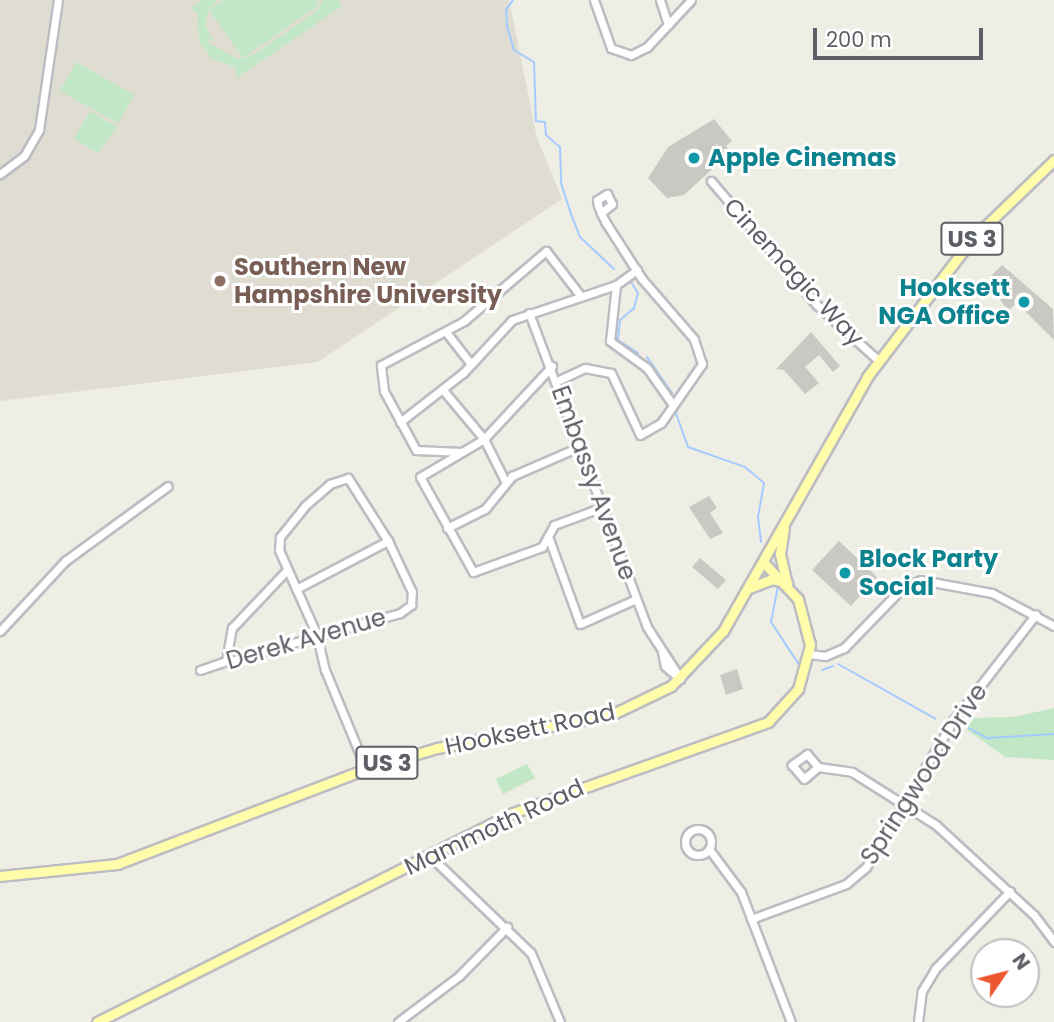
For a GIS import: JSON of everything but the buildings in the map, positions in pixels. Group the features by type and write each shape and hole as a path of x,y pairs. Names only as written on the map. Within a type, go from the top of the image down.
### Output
{"main road":[{"name":"Hooksett Road","path":"0,876 117,864 366,769 437,748 613,714 680,679 716,642 749,588 844,411 879,361 972,239 1054,160"},
{"path":"749,588 772,579 788,583 780,554 785,520"},
{"name":"Mammoth Road","path":"97,1022 547,798 758,728 792,699 809,654 806,617 788,583 763,562"}],"street":[{"path":"0,174 24,156 39,130 58,0"},
{"path":"594,0 607,43 624,55 643,51 691,0"},
{"path":"660,0 668,25"},
{"name":"Cinemagic Way","path":"711,181 834,322 879,361"},
{"path":"557,381 585,368 611,373 639,435 660,423 700,370 701,350 637,270 601,213"},
{"path":"462,452 422,453 400,422 384,391 381,365 407,346 446,332 546,251 580,295"},
{"path":"400,422 443,390 507,324 529,313 616,285 637,270"},
{"path":"616,285 610,341 647,368 673,405"},
{"name":"Embassy Avenue","path":"529,313 552,366 636,599 662,652 680,679"},
{"path":"446,332 471,363"},
{"path":"552,366 484,439 421,477 473,572 530,552 549,539 554,525 603,507"},
{"path":"443,390 484,439 505,481"},
{"path":"447,528 485,509 505,481 581,446"},
{"path":"296,589 387,541 348,478 315,497 281,537 286,571 317,636 366,769"},
{"path":"0,631 65,561 168,486"},
{"path":"549,539 580,624 636,599"},
{"name":"Derek Avenue","path":"200,670 411,605 412,592 387,541"},
{"path":"226,661 232,628 286,571"},
{"path":"809,654 825,656 844,648 904,586 921,580 967,585 1036,614 1054,626"},
{"name":"Springwood Drive","path":"751,919 857,877 953,721 1036,614"},
{"path":"818,767 852,772 957,841 1010,891 1054,942"},
{"path":"709,849 731,874 791,1022"},
{"path":"429,855 507,926 539,965 559,1022"},
{"path":"918,1022 922,991 935,969 1010,891"},
{"path":"398,1022 459,976 507,926"}],"shaded area":[{"name":"Southern New Hampshire University","path":"0,0 509,0 537,138 562,199 318,362 0,401"}],"green space":[{"path":"202,0 217,0 210,9 224,0 316,0 319,5 243,58 209,10 205,25 214,42 207,38 210,44 238,59 246,58 255,54 310,16 318,9 323,0 338,0 342,6 237,78 235,67 212,59 199,41 198,14 191,8"},
{"path":"76,62 134,95 118,123 60,91"},
{"path":"90,111 117,127 98,153 74,139"},
{"path":"1054,708 1054,760 1005,757 966,729 971,718 1014,717"},
{"path":"527,764 535,778 503,794 496,779"}],"waterway":[{"path":"513,0 506,10 507,26 514,50 534,62 536,121 545,122 546,135 560,147 561,183 580,237 614,269"},
{"path":"631,282 638,293 634,308 620,320 618,340 638,353"},
{"path":"647,357 672,393"},
{"path":"675,411 688,447 745,467 764,483 758,517 761,542"},
{"path":"778,586 771,622 798,663"},
{"path":"838,664 936,719"},
{"path":"822,670 833,666"},
{"path":"967,727 987,738 1054,734"}],"place":[{"name":"Apple Cinemas","path":"694,158"},
{"name":"Southern New Hampshire University","path":"220,281"},
{"name":"Hooksett NGA Office","path":"1024,302"},
{"name":"Block Party Social","path":"845,573"}]}
